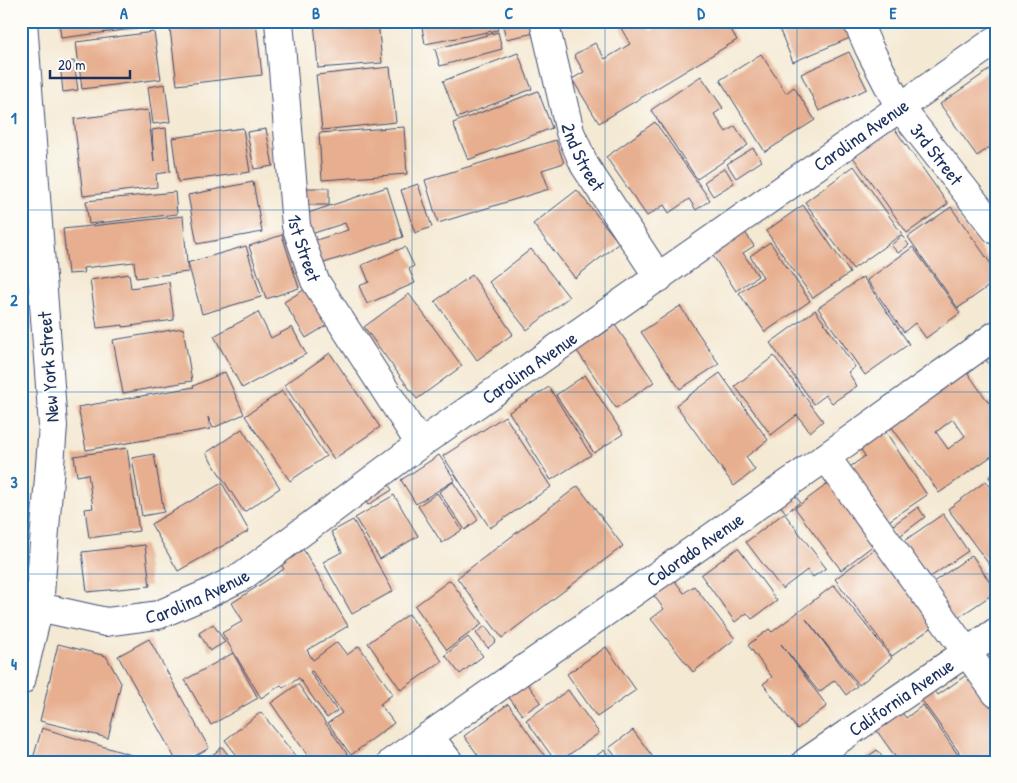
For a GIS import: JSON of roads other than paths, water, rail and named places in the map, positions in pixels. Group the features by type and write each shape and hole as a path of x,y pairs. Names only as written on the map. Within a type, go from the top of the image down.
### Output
{"street":[{"name":"New York Street","path":"21,681 39,607 53,426 23,21"},
{"name":"1st Street","path":"279,21 296,226 315,281 420,444"},
{"name":"2nd Street","path":"544,21 570,132 585,166 659,278"},
{"name":"3rd Street","path":"857,21 899,106 996,230"},
{"name":"Carolina Avenue","path":"39,607 106,622 158,615 243,576 420,444 659,278 899,106 996,40"},
{"name":"Colorado Avenue","path":"392,762 996,335"},
{"path":"826,457 996,693"},
{"name":"California Avenue","path":"806,762 996,632"},
{"path":"429,736 449,762"}]}
